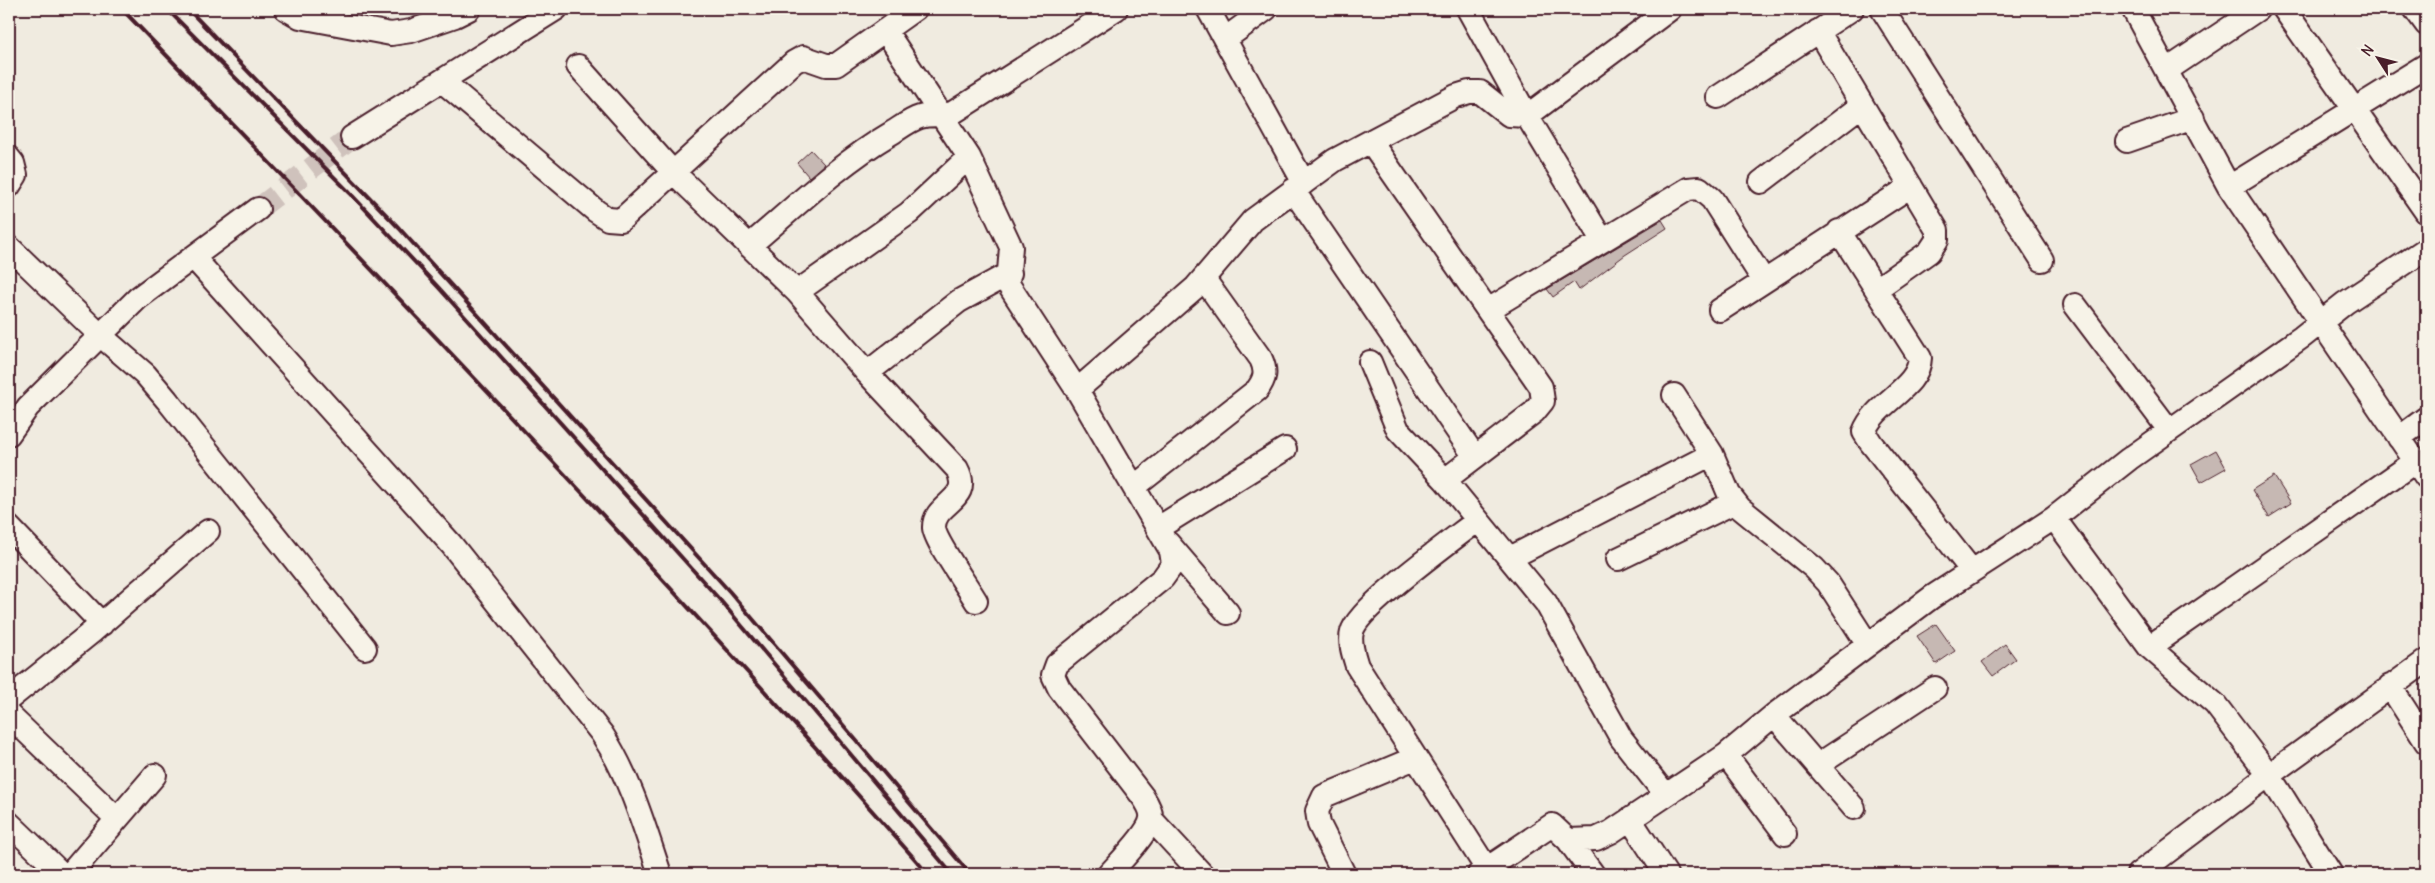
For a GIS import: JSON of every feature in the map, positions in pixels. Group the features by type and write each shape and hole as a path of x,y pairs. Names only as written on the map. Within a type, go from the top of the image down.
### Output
{"street":[{"path":"286,9 300,17 391,34 411,31 455,16 469,9"},
{"path":"352,137 556,9"},
{"path":"442,81 596,211 608,219 621,220 635,210 672,172 794,62 803,57 826,65 836,65 915,9"},
{"path":"749,246 845,164 868,147 919,117 941,116 954,112 1116,9"},
{"path":"1208,9 1225,39 1298,187 1475,457"},
{"path":"1225,39 1266,9"},
{"path":"1468,9 1527,116 1602,240"},
{"path":"1077,390 1204,279 1253,220 1334,160 1372,142 1456,96 1469,92 1480,92 1510,115 1527,116 1670,9"},
{"path":"1718,97 1852,9"},
{"path":"1882,9 2042,260"},
{"path":"2133,9 2168,70 2229,187 2421,469 2149,647"},
{"path":"2168,70 2258,9"},
{"path":"2284,9 2426,212"},
{"path":"2415,9 2426,24"},
{"path":"885,30 969,157 1011,247 1008,284 1013,294 1077,390 1171,552 1172,564 1163,578 1057,664 1053,675 1059,688 1143,797 1150,809 1152,820 1202,874"},
{"path":"1818,31 1937,230 1937,240 1929,252 1878,288"},
{"path":"2229,187 2426,65"},
{"path":"578,66 672,172 797,292 866,373 957,469 962,479 961,489 938,516 934,528 939,540 976,601"},
{"path":"1761,182 1862,105"},
{"path":"2127,141 2193,118"},
{"path":"1372,142 1541,387 1543,401 1534,412 1445,480"},
{"path":"797,292 909,213 969,157"},
{"path":"9,158 13,163 16,175 9,186"},
{"path":"1720,310 1911,186"},
{"path":"1488,310 1688,189 1699,188 1712,199 1764,281"},
{"path":"9,434 28,408 138,298 258,209"},
{"path":"1839,231 1878,288 1920,358 1920,368 1911,380 1876,410 1864,432 1972,571"},
{"path":"9,247 100,335 145,374 168,400 365,648"},
{"path":"1568,840 1596,838 1611,832 1665,794 1726,755 1774,714 1868,645 1972,571 2054,518 2169,430 2345,303 2426,249"},
{"path":"194,258 451,544 602,734 621,766 660,874"},
{"path":"866,373 959,301 1010,273"},
{"path":"1134,487 1257,390 1264,381 1266,369 1261,360 1204,279"},
{"path":"2075,304 2169,430"},
{"path":"1370,362 1398,430 1445,480 1546,603 1621,738 1665,794"},
{"path":"1674,395 1712,454 1729,494 1735,502 1814,568 1828,583 1868,645"},
{"path":"2400,438 2426,418"},
{"path":"1161,533 1285,448"},
{"path":"1510,558 1712,454"},
{"path":"1618,559 1735,502"},
{"path":"2054,518 2149,647 2216,704 2269,775 2330,874"},
{"path":"1478,520 1360,618 1352,632 1353,650 1357,666 1415,758 1495,869 1552,825 1568,840 1593,874"},
{"path":"9,527 102,624"},
{"path":"9,699 102,624 208,531"},
{"path":"1161,533 1228,613"},
{"path":"2138,874 2269,775 2426,661"},
{"path":"2390,686 2426,742"},
{"path":"1818,765 1935,688"},
{"path":"1774,714 1854,808"},
{"path":"9,715 118,819"},
{"path":"1726,755 1785,834"},
{"path":"1344,874 1319,824 1317,811 1324,796 1415,758"},
{"path":"70,874 155,775"},
{"path":"1630,819 1666,874"},
{"path":"1110,874 1152,820"},
{"path":"9,823 62,874"}],"building":[{"path":"811,150 824,164 809,177 797,163"},
{"path":"1662,220 1667,228 1625,255 1579,290 1574,282 1553,297 1547,289"},
{"path":"2216,450 2226,468 2201,482 2191,464"},
{"path":"2274,476 2291,503 2269,517 2252,490"},
{"path":"1936,624 1955,651 1936,664 1917,636"},
{"path":"2005,644 2016,659 1993,676 1982,662"}],"tunnel":[{"path":"258,209 352,137"}],"railway":[{"path":"122,9 327,222 631,545 830,763 928,874"},
{"path":"167,9 350,193 439,288 720,600 952,874"},
{"path":"188,9 399,228 730,592 970,874"}]}
